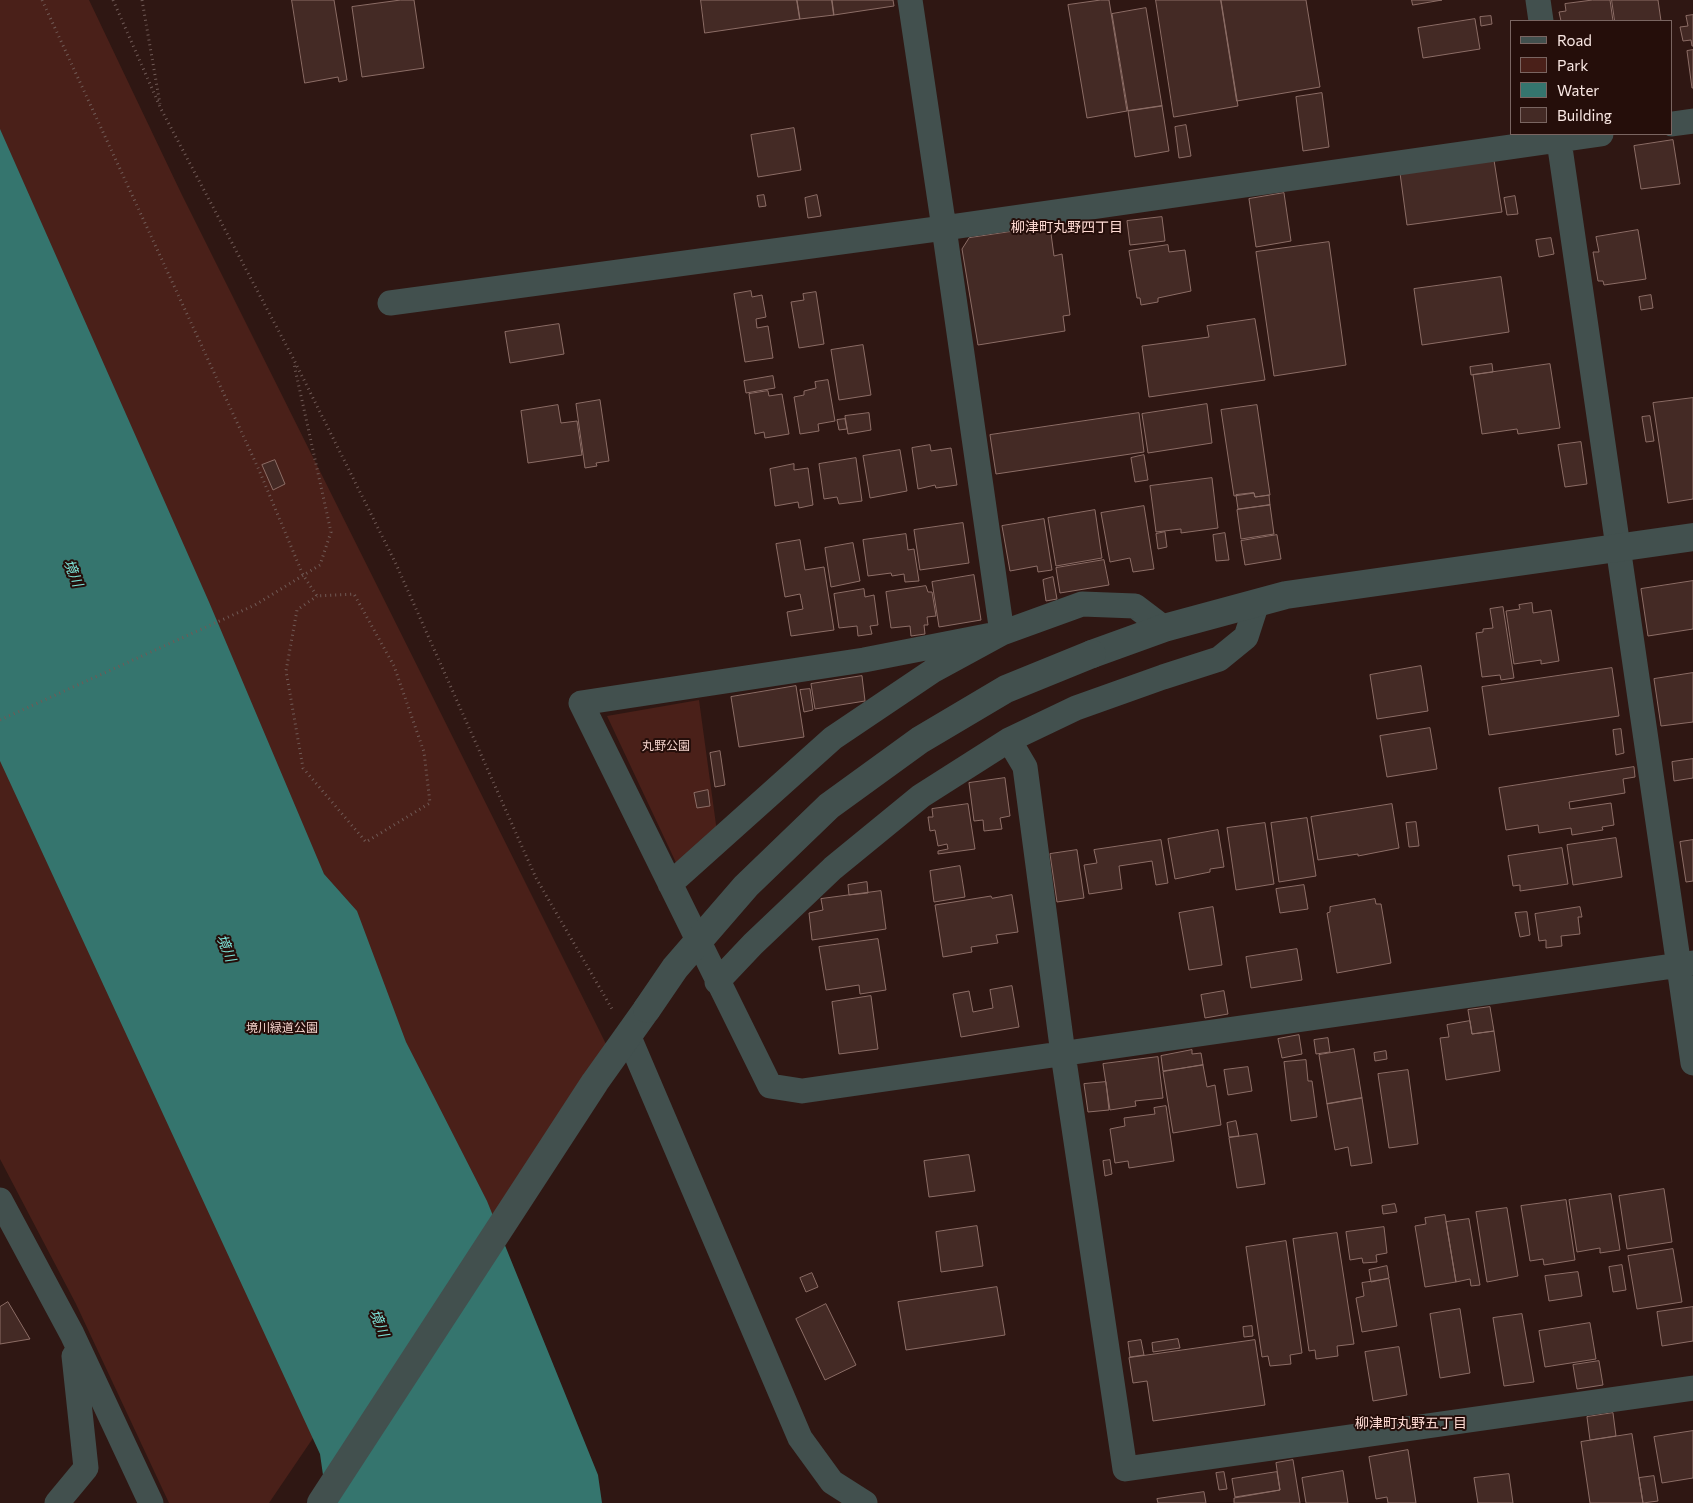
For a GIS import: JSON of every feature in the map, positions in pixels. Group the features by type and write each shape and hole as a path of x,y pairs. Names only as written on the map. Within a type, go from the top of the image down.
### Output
{"street":[{"path":"910,0 1002,633"},
{"path":"1538,0 1541,20"},
{"path":"1673,124 1693,121"},
{"path":"390,303 944,228 1558,137 1587,135"},
{"path":"1558,137 1618,548 1685,964 1693,1063"},
{"path":"321,1503 595,1082 675,968 746,886 830,806 920,740 1006,688 1164,628 1286,595 1693,537"},
{"path":"717,982 753,944 833,868 921,796 1009,740 1076,708 1219,659 1246,637 1257,603"},
{"path":"670,884 833,738 934,670 1002,633 1082,604 1135,606 1164,628"},
{"path":"1002,633 864,660 581,704 770,1086 802,1092 1685,964"},
{"path":"1009,740 1024,767 1063,1054 1125,1469 1693,1388"},
{"path":"628,1035 800,1438 832,1482 865,1503"},
{"path":"0,1200 72,1334 151,1503"},
{"path":"57,1503 86,1468 72,1334"}],"path":[{"path":"42,0 259,470 303,575 317,596"},
{"path":"112,0 161,109 293,358 396,564 536,878 628,1035"},
{"path":"142,0 161,109"},
{"path":"0,720 255,605 320,565 331,532 293,358"},
{"path":"354,594 394,666 424,752 430,803 366,842 303,768 286,671 297,610 317,596 354,594"}],"green space":[{"name":"境川緑道公園","path":"0,0 89,0 181,193 610,1052 500,1211 368,1357 269,1503 169,1503 76,1304 0,1159"},
{"name":"丸野公園","path":"699,700 717,832 679,869 607,716"}],"water":[{"name":"境川","path":"0,129 209,602 324,874 357,911 406,1042 487,1201 598,1475 602,1503 327,1503 320,1454 0,761"}],"building":[{"path":"292,0 334,0 347,80 339,82 338,77 305,83"},
{"path":"414,0 424,68 362,77 352,7"},
{"path":"701,0 797,0 800,19 705,33"},
{"path":"797,0 832,0 834,15 800,19"},
{"path":"832,0 893,0 894,6 834,15"},
{"path":"1109,0 1127,111 1087,118 1068,5"},
{"path":"1156,0 1221,0 1238,106 1174,117"},
{"path":"1221,0 1306,0 1320,87 1237,101"},
{"path":"1412,0 1442,0 1413,5"},
{"path":"1593,0 1610,0 1613,20 1561,20 1559,12 1566,11 1565,4"},
{"path":"1612,0 1658,0 1661,20 1615,20"},
{"path":"1146,8 1162,106 1128,111 1112,14"},
{"path":"1693,15 1692,46 1691,40 1683,41 1680,27 1688,26 1686,16"},
{"path":"1491,16 1492,24 1481,26 1480,17"},
{"path":"1475,19 1480,49 1423,58 1418,28"},
{"path":"1693,50 1693,88 1692,88 1687,51"},
{"path":"1322,93 1329,147 1303,151 1296,97"},
{"path":"1162,106 1169,151 1135,157 1128,111"},
{"path":"1186,125 1191,156 1179,158 1175,127"},
{"path":"794,128 801,170 758,177 751,135"},
{"path":"1673,140 1680,184 1641,189 1634,146"},
{"path":"1494,160 1502,212 1407,225 1400,173"},
{"path":"1284,193 1291,241 1256,247 1249,199"},
{"path":"764,195 766,206 759,207 757,196"},
{"path":"817,195 821,216 808,218 805,198"},
{"path":"1515,196 1518,214 1507,215 1504,198"},
{"path":"1162,217 1165,241 1130,245 1127,221"},
{"path":"1050,226 1054,256 1062,254 1070,315 1063,316 1065,331 978,345 962,249 969,238"},
{"path":"1638,230 1646,279 1604,285 1603,281 1598,281 1593,252 1599,252 1596,237"},
{"path":"1551,238 1554,254 1539,257 1536,240"},
{"path":"1329,242 1346,365 1274,376 1256,252"},
{"path":"1168,245 1169,252 1185,250 1191,291 1158,298 1158,302 1141,305 1140,298 1137,298 1129,251"},
{"path":"1501,277 1509,332 1422,345 1414,289"},
{"path":"751,291 752,297 762,295 766,317 756,319 757,328 768,326 773,358 745,362 734,294"},
{"path":"816,292 824,344 799,348 791,302 804,300 803,294"},
{"path":"1651,295 1653,308 1641,310 1639,297"},
{"path":"1255,319 1265,380 1149,397 1142,346 1209,337 1207,326"},
{"path":"559,324 564,354 510,363 505,332"},
{"path":"863,345 871,395 839,400 831,350"},
{"path":"1492,364 1493,372 1471,375 1470,367"},
{"path":"1550,364 1560,428 1518,434 1517,429 1482,434 1473,375"},
{"path":"773,376 775,388 746,393 744,381"},
{"path":"828,380 835,421 818,424 819,431 800,434 794,397 804,395 804,391 816,388 815,382"},
{"path":"768,391 769,396 782,394 789,434 765,438 764,432 755,434 749,394"},
{"path":"1693,398 1693,499 1668,503 1653,403"},
{"path":"600,400 609,461 596,463 597,466 585,468 576,404"},
{"path":"1207,404 1212,443 1148,453 1142,414"},
{"path":"558,405 561,423 577,421 582,455 528,463 521,411"},
{"path":"1257,405 1270,495 1255,497 1254,493 1234,496 1221,410"},
{"path":"869,413 871,430 848,434 845,416"},
{"path":"1139,413 1144,452 996,474 990,435"},
{"path":"1650,416 1654,441 1646,442 1642,417"},
{"path":"845,419 847,429 839,430 837,420"},
{"path":"1581,442 1587,484 1565,487 1558,445"},
{"path":"930,445 931,451 951,448 957,485 936,488 935,485 918,489 912,448"},
{"path":"900,450 907,491 870,498 863,456"},
{"path":"1144,455 1148,480 1135,482 1131,458"},
{"path":"856,458 862,501 839,504 837,497 824,499 819,464"},
{"path":"275,460 285,484 273,490 262,465"},
{"path":"794,464 794,470 808,468 813,505 799,508 798,502 775,506 770,469"},
{"path":"1212,478 1218,528 1181,533 1181,529 1156,532 1150,486"},
{"path":"1254,493 1255,497 1269,495 1270,505 1238,509 1236,495"},
{"path":"1270,505 1274,534 1241,539 1237,510"},
{"path":"1144,506 1154,569 1133,572 1130,558 1110,562 1101,513"},
{"path":"1095,510 1102,558 1056,566 1048,518"},
{"path":"1044,519 1052,570 1038,572 1037,566 1010,571 1002,526"},
{"path":"963,523 969,563 920,570 914,530"},
{"path":"1165,532 1167,547 1158,549 1156,534"},
{"path":"1225,533 1229,560 1216,561 1213,535"},
{"path":"906,534 908,550 914,549 919,581 905,582 904,574 892,576 891,573 868,576 863,540"},
{"path":"1277,535 1281,559 1245,565 1241,541"},
{"path":"800,540 805,570 824,567 834,630 791,636 787,612 803,609 800,594 785,597 776,544"},
{"path":"853,543 860,581 831,587 825,548"},
{"path":"1104,560 1109,585 1060,593 1056,568"},
{"path":"974,575 981,620 939,627 932,582"},
{"path":"1053,577 1057,599 1046,601 1043,580"},
{"path":"1693,581 1693,629 1648,636 1641,589"},
{"path":"926,586 928,592 932,592 936,616 927,617 928,625 924,625 925,634 911,636 910,626 891,628 886,592"},
{"path":"864,589 865,597 874,595 878,625 870,626 872,634 858,636 857,626 839,628 834,594"},
{"path":"1532,603 1533,613 1551,610 1559,661 1541,664 1541,660 1514,664 1506,611 1520,609 1519,605"},
{"path":"1503,607 1514,678 1501,680 1500,675 1482,677 1476,633 1483,632 1483,629 1493,628 1490,609"},
{"path":"1421,666 1428,711 1377,719 1370,675"},
{"path":"1612,668 1619,716 1489,735 1482,687"},
{"path":"1693,673 1693,722 1661,726 1654,679"},
{"path":"862,676 865,701 815,709 811,684"},
{"path":"796,686 804,737 739,747 731,697"},
{"path":"810,689 813,710 804,712 800,690"},
{"path":"1430,728 1437,769 1387,777 1380,736"},
{"path":"1621,729 1624,753 1616,755 1613,730"},
{"path":"720,751 725,785 715,787 710,753"},
{"path":"1693,759 1693,778 1674,781 1672,762"},
{"path":"1634,767 1635,777 1623,779 1625,793 1569,802 1570,809 1611,803 1614,825 1602,827 1603,830 1572,835 1571,828 1539,833 1538,825 1506,830 1499,788"},
{"path":"1005,778 1010,816 1000,818 1002,829 984,831 983,820 974,821 969,783"},
{"path":"708,790 710,806 697,808 694,793"},
{"path":"968,804 975,849 938,854 938,851 948,849 947,844 938,846 935,830 930,831 928,817 933,817 932,809"},
{"path":"1392,804 1399,848 1358,856 1358,854 1318,860 1311,817"},
{"path":"1307,818 1316,876 1279,882 1271,823"},
{"path":"1416,822 1419,846 1409,847 1406,823"},
{"path":"1265,823 1274,884 1236,890 1227,828"},
{"path":"1218,830 1224,867 1210,869 1210,872 1175,879 1168,839"},
{"path":"1616,838 1622,877 1573,885 1567,845"},
{"path":"1161,840 1168,883 1156,885 1152,861 1119,866 1122,889 1089,894 1084,865 1097,863 1094,850"},
{"path":"1693,840 1693,881 1686,882 1680,842"},
{"path":"1562,848 1568,884 1520,891 1520,885 1513,886 1508,856"},
{"path":"1077,850 1084,898 1057,902 1050,854"},
{"path":"960,866 965,897 934,902 930,871"},
{"path":"867,882 868,893 849,895 848,885"},
{"path":"1304,885 1308,909 1280,913 1276,889"},
{"path":"881,891 886,929 812,940 809,913 823,910 821,899"},
{"path":"1012,895 1018,932 996,935 998,943 971,947 972,952 943,957 935,905 991,896 992,898"},
{"path":"1375,899 1376,904 1381,904 1391,963 1337,973 1327,913 1330,912 1330,907"},
{"path":"1213,907 1222,965 1189,970 1179,913"},
{"path":"1580,907 1582,917 1578,917 1580,934 1561,936 1562,946 1546,948 1546,940 1539,941 1535,914"},
{"path":"1527,912 1530,935 1520,937 1515,913"},
{"path":"878,939 886,990 860,994 859,985 826,990 819,947"},
{"path":"1297,949 1302,980 1251,988 1246,957"},
{"path":"1012,986 1019,1027 961,1037 953,994 969,991 973,1012 993,1008 990,990"},
{"path":"1224,991 1228,1014 1205,1018 1201,995"},
{"path":"871,996 878,1049 839,1054 832,1002"},
{"path":"1490,1007 1494,1031 1472,1034 1468,1010"},
{"path":"1470,1021 1472,1034 1494,1031 1500,1071 1446,1080 1440,1038 1449,1037 1447,1025"},
{"path":"1299,1035 1302,1054 1282,1058 1278,1039"},
{"path":"1328,1038 1330,1052 1316,1054 1314,1040"},
{"path":"1354,1049 1362,1098 1327,1104 1319,1055"},
{"path":"1192,1050 1192,1054 1201,1053 1203,1065 1163,1071 1161,1056"},
{"path":"1386,1051 1387,1059 1375,1061 1374,1053"},
{"path":"1158,1057 1163,1098 1135,1101 1136,1106 1110,1110 1103,1064"},
{"path":"1306,1060 1308,1081 1312,1081 1317,1117 1291,1121 1284,1062"},
{"path":"1203,1065 1207,1087 1215,1085 1221,1125 1173,1133 1163,1072"},
{"path":"1248,1067 1252,1091 1228,1095 1224,1070"},
{"path":"1408,1070 1418,1144 1389,1148 1378,1074"},
{"path":"1106,1082 1109,1110 1088,1112 1084,1084"},
{"path":"1362,1098 1372,1163 1351,1166 1348,1147 1335,1150 1327,1104"},
{"path":"1166,1106 1174,1161 1129,1168 1128,1161 1115,1163 1110,1129 1125,1126 1124,1118 1155,1114 1154,1108"},
{"path":"1236,1121 1239,1136 1229,1137 1227,1123"},
{"path":"1257,1134 1265,1184 1237,1188 1229,1138"},
{"path":"969,1155 975,1191 929,1197 924,1161"},
{"path":"1110,1160 1112,1174 1105,1176 1103,1161"},
{"path":"1664,1189 1672,1242 1627,1249 1619,1196"},
{"path":"1611,1194 1620,1250 1600,1253 1600,1248 1577,1252 1569,1200"},
{"path":"1566,1200 1575,1260 1544,1265 1543,1259 1530,1261 1521,1206"},
{"path":"1395,1204 1397,1212 1383,1214 1382,1206"},
{"path":"1507,1208 1518,1276 1487,1282 1476,1212"},
{"path":"1445,1215 1456,1282 1425,1287 1415,1226 1426,1224 1425,1218"},
{"path":"1469,1219 1480,1285 1471,1286 1470,1279 1456,1282 1446,1222"},
{"path":"977,1226 983,1266 941,1272 936,1232"},
{"path":"1384,1227 1387,1253 1376,1255 1377,1262 1363,1263 1362,1258 1350,1260 1346,1232"},
{"path":"1337,1233 1354,1344 1337,1346 1338,1356 1316,1359 1315,1350 1309,1351 1293,1239"},
{"path":"1286,1241 1302,1353 1290,1355 1291,1364 1270,1366 1268,1356 1262,1357 1246,1247"},
{"path":"1673,1249 1682,1302 1637,1309 1628,1256"},
{"path":"1622,1265 1626,1290 1613,1292 1609,1267"},
{"path":"1387,1266 1389,1278 1371,1282 1369,1270"},
{"path":"1578,1272 1582,1296 1549,1301 1545,1276"},
{"path":"812,1273 818,1287 806,1292 800,1278"},
{"path":"1389,1279 1397,1326 1362,1332 1356,1298 1364,1296 1362,1283"},
{"path":"997,1287 1005,1335 906,1350 898,1302"},
{"path":"8,1302 30,1339 0,1344 0,1307"},
{"path":"826,1304 856,1365 825,1380 796,1319"},
{"path":"1693,1307 1693,1341 1662,1346 1657,1312"},
{"path":"1460,1309 1470,1373 1440,1378 1430,1314"},
{"path":"1522,1314 1534,1382 1504,1386 1493,1318"},
{"path":"1590,1323 1596,1359 1545,1367 1539,1331"},
{"path":"1252,1326 1253,1336 1244,1337 1243,1327"},
{"path":"1178,1339 1180,1348 1153,1352 1152,1343"},
{"path":"1141,1340 1144,1355 1130,1357 1128,1342"},
{"path":"1255,1340 1265,1405 1153,1421 1147,1381 1133,1383 1129,1358"},
{"path":"1399,1347 1407,1395 1373,1401 1365,1352"},
{"path":"1599,1361 1603,1385 1577,1389 1573,1365"},
{"path":"1613,1413 1616,1436 1590,1440 1587,1417"},
{"path":"1693,1431 1693,1478 1662,1483 1654,1437"},
{"path":"1632,1434 1643,1503 1590,1503 1581,1442"},
{"path":"1408,1450 1416,1503 1388,1503 1387,1497 1376,1499 1369,1457"},
{"path":"1293,1460 1300,1503 1234,1503 1234,1498 1280,1490 1276,1463"},
{"path":"1343,1471 1348,1503 1306,1503 1302,1478"},
{"path":"1224,1472 1227,1489 1219,1490 1216,1473"},
{"path":"1277,1472 1280,1490 1235,1497 1232,1479"},
{"path":"1509,1474 1513,1503 1478,1503 1474,1478"},
{"path":"1654,1476 1658,1501 1643,1503 1639,1478"},
{"path":"1204,1492 1206,1503 1158,1503 1157,1499"}],"district":[{"name":"柳津町丸野四丁目","path":"1067,227"},
{"name":"柳津町丸野五丁目","path":"1411,1423"}]}
